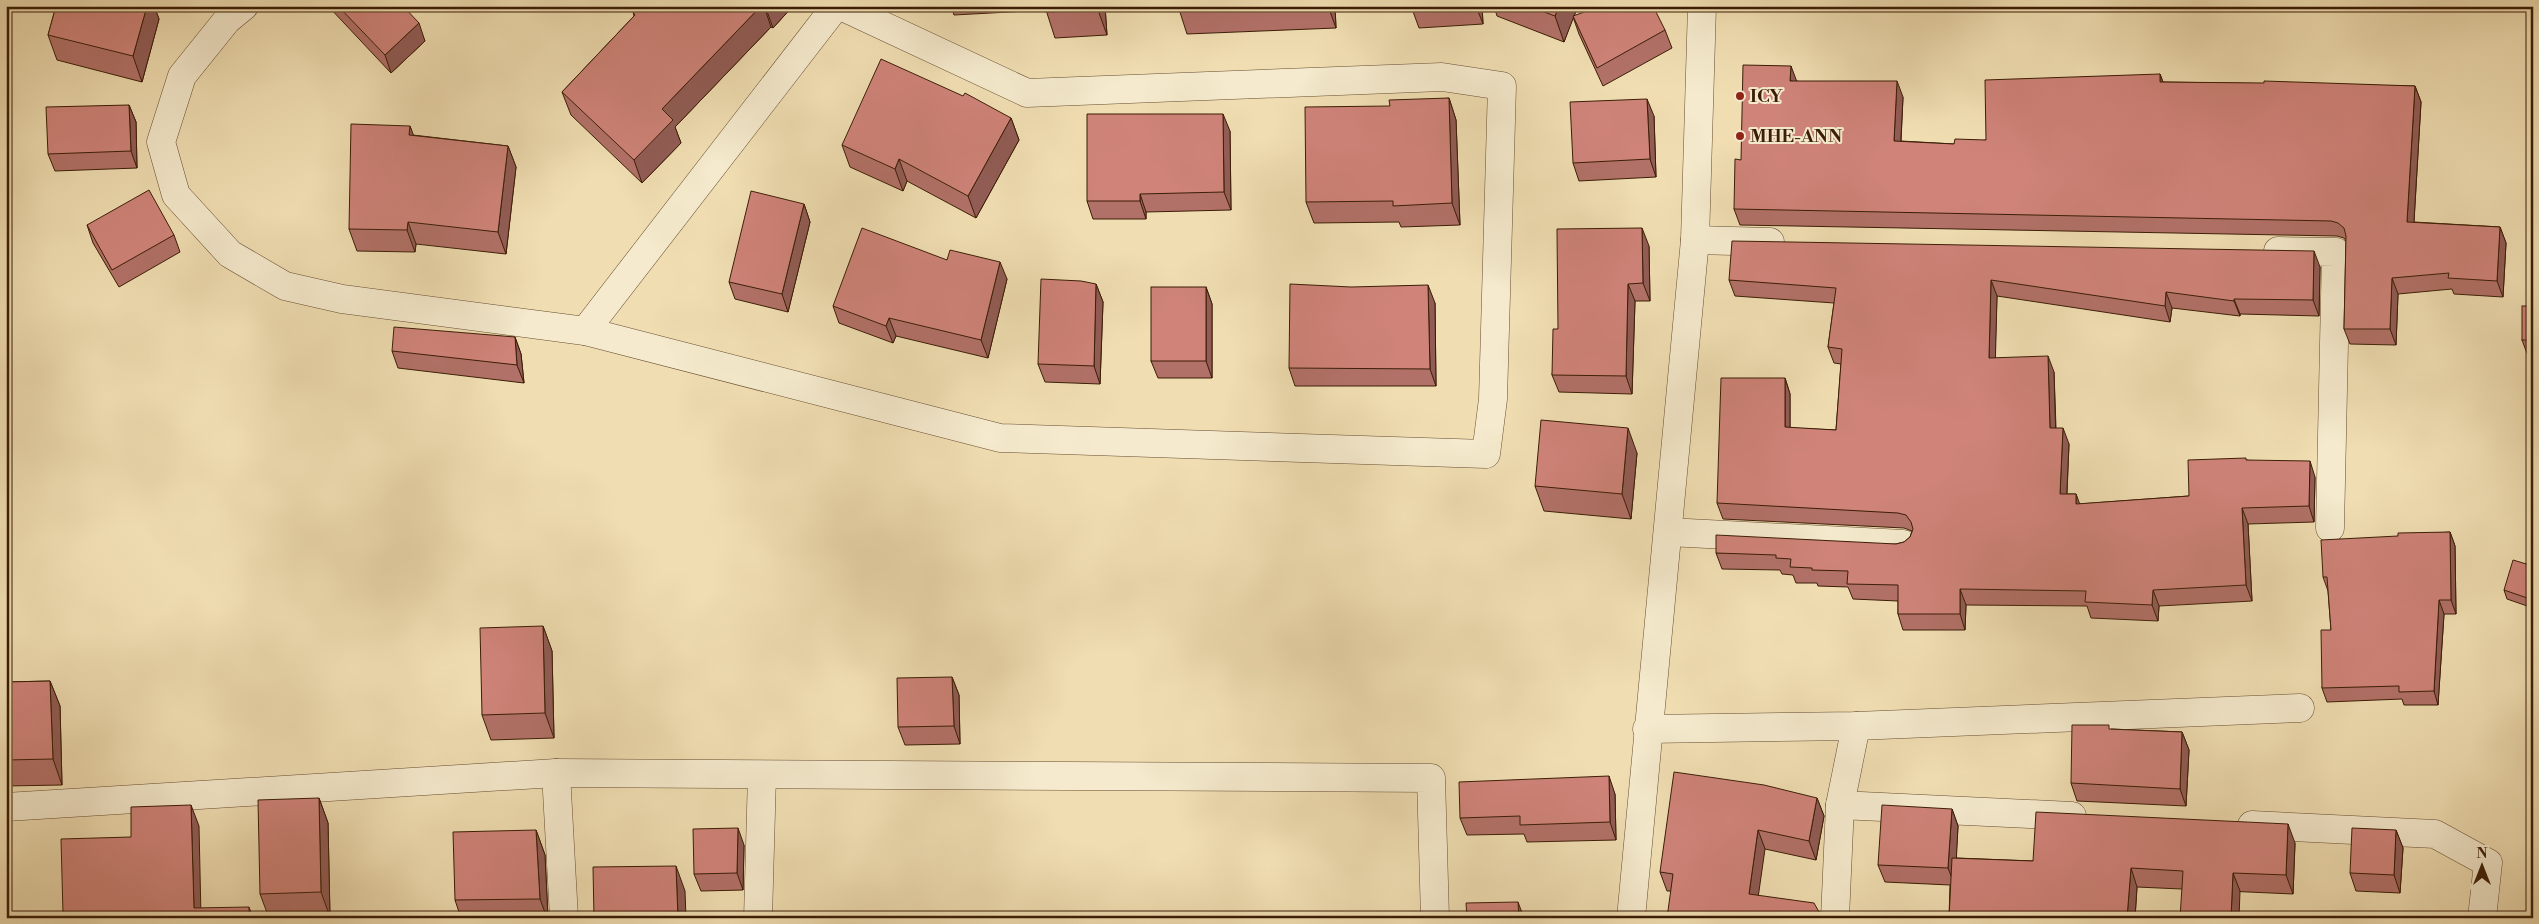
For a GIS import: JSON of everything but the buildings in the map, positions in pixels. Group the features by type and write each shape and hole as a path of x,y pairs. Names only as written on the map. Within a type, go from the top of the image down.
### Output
{"street":[{"path":"244,6 227,20 182,76 161,142 176,195 230,254 285,286 342,299 585,331 1000,438 1486,454 1493,399 1502,86 1442,77 1027,93 841,6"},
{"path":"585,331 836,6"},
{"path":"1630,918 1695,240 1702,6"},
{"path":"1695,240 1794,242"},
{"path":"2257,251 2336,252 2330,528"},
{"path":"1668,532 1903,544"},
{"path":"1647,729 1856,726 2300,708"},
{"path":"1835,918 1840,804 1856,726"},
{"path":"556,772 564,918"},
{"path":"6,807 556,772 762,775 1431,778 1435,918"},
{"path":"758,918 762,775"},
{"path":"1840,804 2098,817"},
{"path":"2227,824 2435,834 2488,863 2482,918"}],"place":[{"name":"ICY","path":"1740,96"},
{"name":"MHE-ANN","path":"1740,136"}]}
